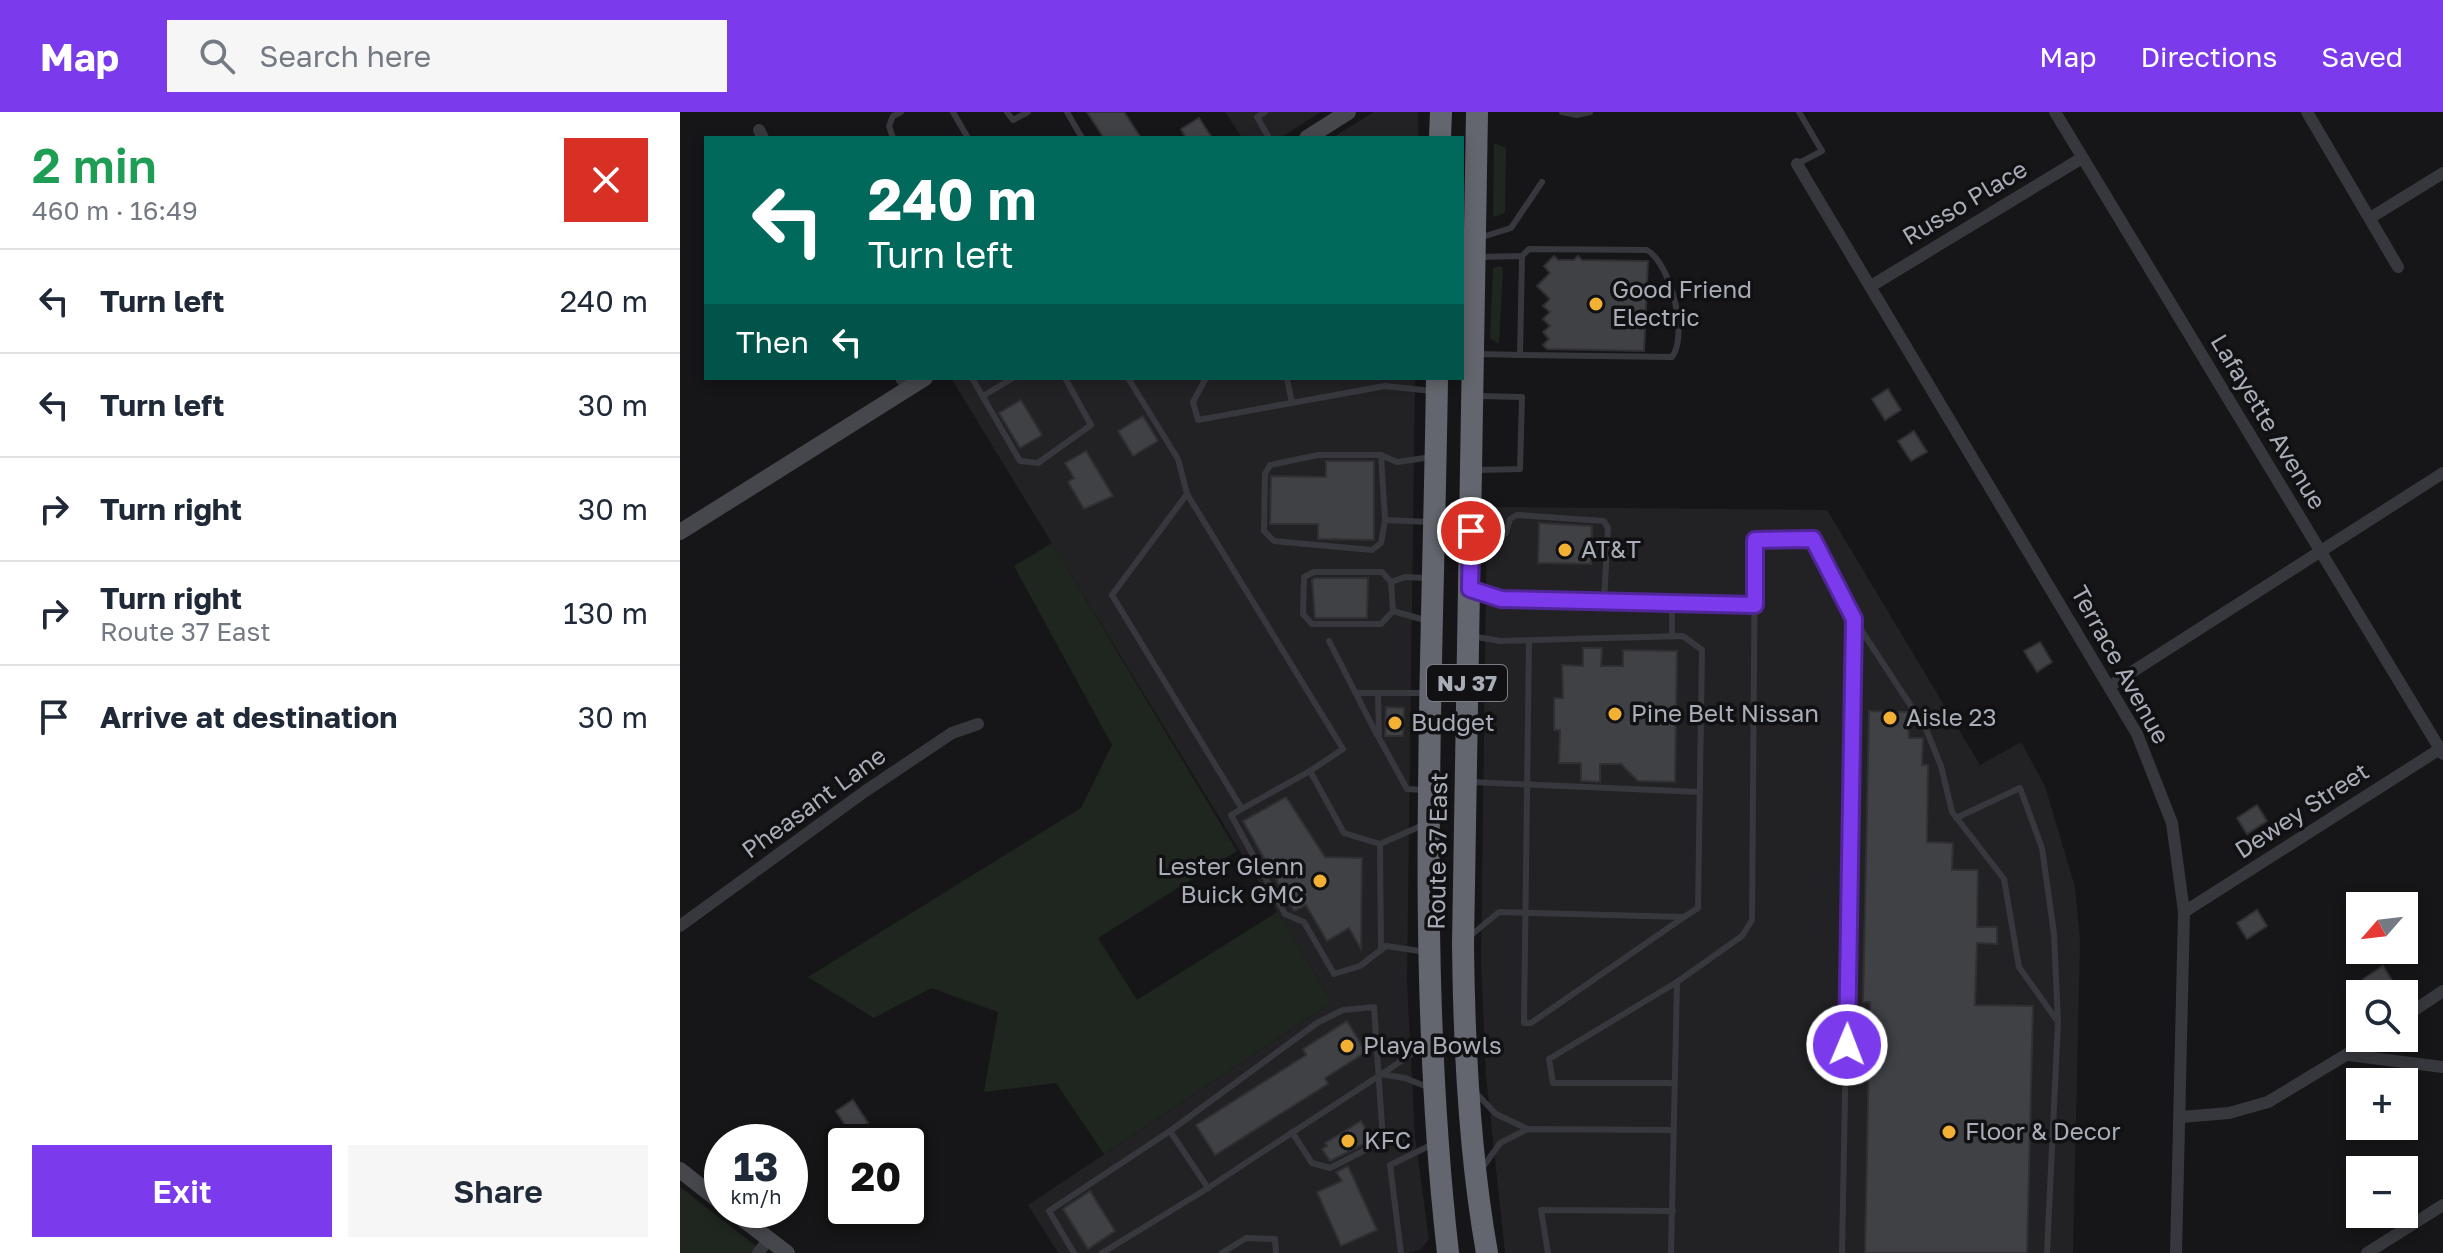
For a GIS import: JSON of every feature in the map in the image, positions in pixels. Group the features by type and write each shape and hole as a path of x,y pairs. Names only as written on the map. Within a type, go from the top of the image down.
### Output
{"highway":[{"path":"1440,136 1441,112"},
{"name":"Route 37 East","path":"1477,112 1463,944 1468,1083 1476,1181 1487,1253"},
{"name":"Route 37 East","path":"1436,385 1429,952 1436,1143 1448,1253"}],"street":[{"path":"1310,136 1348,112"},
{"name":"Lafayette Avenue","path":"2055,112 2442,750"},
{"path":"2307,112 2398,267"},
{"name":"Russo Place","path":"1871,286 2082,158"},
{"name":"Terrace Avenue","path":"1797,164 2110,686 2137,734 2172,823 2184,912 2176,1253"},
{"path":"2370,218 2443,173"},
{"path":"680,532 905,383"},
{"path":"2110,686 2443,473"},
{"name":"Pheasant Lane","path":"680,926 952,733 978,724"},
{"name":"Dewey Street","path":"2184,912 2442,750"},
{"path":"2418,1008 2443,991"},
{"path":"2181,1117 2229,1113 2268,1102 2353,1052"},
{"path":"2348,1055 2443,1067"},
{"path":"680,1170 704,1189"},
{"path":"2367,1253 2443,1205"},
{"path":"755,1228 787,1253"},
{"path":"758,1253 769,1239"}],"lane":[{"path":"892,136 889,126 893,116 901,112"},
{"path":"1007,112 1013,120 1028,112"},
{"path":"1067,112 1081,136"},
{"path":"1265,112 1255,115 1268,136"},
{"path":"1562,112 1577,115 1590,112"},
{"path":"1797,164 1822,151 1799,112"},
{"path":"957,113 967,136"},
{"path":"1475,248 1511,228 1542,182"},
{"path":"1475,248 1522,256"},
{"path":"1473,354 1520,355 1672,357 1681,322 1659,262 1647,250 1529,249 1522,256 1520,355"},
{"path":"973,380 1020,461 1038,463 1091,425 1066,380"},
{"path":"983,396 1010,380"},
{"path":"1129,380 1178,459 1187,494 1343,749 1231,815 1285,914 1304,922 1334,974 1360,966 1386,946 1429,952"},
{"path":"1205,380 1193,402 1198,420 1384,382 1436,385"},
{"path":"1287,380 1292,403"},
{"path":"1472,470 1520,469 1522,397 1473,396"},
{"path":"1381,455 1385,520 1381,543 1372,550 1274,541 1264,531 1265,474 1270,465 1318,455 1381,455 1397,462 1436,456"},
{"path":"1187,494 1112,595 1242,809"},
{"path":"1471,531 1506,533 1510,519 1517,515 1604,521 1608,528 1604,601"},
{"path":"1385,520 1435,523"},
{"path":"1674,1083 1553,1083 1549,1059 1677,982 1742,936 1752,920 1755,540 1813,539 1854,619 1926,729 1941,766 1952,812 2004,879 2019,967 2058,1022"},
{"path":"1314,572 1382,572 1391,582 1393,611 1381,624 1312,624 1303,614 1304,577 1314,572"},
{"path":"1391,582 1405,577 1434,578"},
{"path":"1470,589 1501,599 1755,605"},
{"path":"1672,603 1672,636"},
{"path":"1393,611 1434,622"},
{"path":"1842,1253 1854,619"},
{"path":"1469,635 1500,641 1529,640 1672,636 1683,636 1702,650 1698,908 1531,1023 1524,1023 1523,912 1529,640"},
{"path":"1329,641 1407,789 1430,790"},
{"path":"1356,693 1432,693"},
{"path":"1378,693 1379,738"},
{"path":"1310,771 1344,833 1380,844 1430,822"},
{"path":"1464,782 1525,781 1547,787 1699,792"},
{"path":"1956,818 2020,788 2042,848 2054,934 2058,1022 2047,1253"},
{"path":"1380,844 1381,950"},
{"path":"1463,944 1479,925 1499,912 1684,917"},
{"path":"1671,1253 1677,982"},
{"path":"1074,1253 1049,1211 1170,1131 1317,1023 1343,1010 1374,1007 1383,1141 1330,1168 1312,1163 1292,1132"},
{"path":"1102,1253 1208,1188 1431,1041"},
{"path":"1380,1074 1405,1078 1435,1090"},
{"path":"1468,1083 1496,1114 1528,1129 1672,1130"},
{"path":"1476,1181 1488,1155 1500,1143 1528,1129"},
{"path":"1170,1131 1208,1188"},
{"path":"1401,1253 1390,1165 1436,1143"},
{"path":"1548,1253 1541,1210 1673,1211"},
{"path":"1222,1253 1246,1238 1275,1239 1276,1253"}],"shaded area":[{"path":"1225,112 1321,112 1283,136 1241,136"},
{"path":"1374,112 1418,112 1418,136 1335,136"},
{"path":"1494,143 1506,148 1505,213 1493,217"},
{"path":"1500,266 1503,269 1499,344 1490,338 1493,268"},
{"path":"952,380 1415,380 1407,982 1415,1137 1429,1239 1421,1249 1408,1253 1058,1253 1028,1205 1332,1002"},
{"path":"1487,507 1827,510 1980,765 2021,742 2045,786 2075,887 2080,940 2073,1253 1505,1253 1486,1075 1481,961"},
{"path":"1052,543 1237,851 1098,938 1137,1000 1277,912 1332,1002 1104,1154 1056,1083 984,1092 998,1012 931,988 874,1018 808,977 1081,808 1112,745 1014,566"},
{"path":"680,1187 704,1206 704,1228 733,1228 765,1253 680,1253"}],"building":[{"path":"1087,112 1124,112 1140,136 1103,136"},
{"path":"1199,118 1211,136 1185,136 1181,129"},
{"name":"Good Friend Electric","path":"1554,256 1558,260 1574,260 1578,256 1582,260 1648,261 1644,351 1547,349 1543,345 1549,339 1543,332 1550,326 1543,319 1550,312 1543,306 1550,299 1537,286 1550,273 1544,266"},
{"path":"1888,389 1901,410 1885,420 1872,399"},
{"path":"1021,400 1042,435 1020,448 999,413"},
{"path":"1143,416 1158,441 1133,456 1118,431"},
{"path":"1914,431 1927,452 1911,461 1898,441"},
{"path":"1086,451 1113,496 1084,509 1068,482 1074,478 1065,463"},
{"path":"1326,461 1374,461 1374,540 1318,539 1318,524 1270,524 1271,476 1326,477"},
{"path":"1539,523 1592,526 1591,564 1538,563"},
{"path":"1368,578 1367,618 1315,618 1312,580"},
{"path":"2040,642 2052,662 2037,672 2024,651"},
{"name":"Pine Belt Nissan","path":"1583,648 1602,648 1601,666 1623,666 1623,650 1677,651 1675,782 1638,781 1621,764 1600,764 1600,782 1581,781 1581,763 1559,763 1560,730 1554,730 1554,698 1563,698 1562,665 1583,666"},
{"name":"Budget","path":"1386,707 1404,708 1403,736 1385,736"},
{"path":"1869,711 1908,712 1909,738 1923,738 1922,765 1928,765 1927,842 1953,843 1952,870 1978,870 1977,927 1997,927 1997,944 1977,943 1975,1005 2033,1006 2027,1253 1865,1253 1870,1002 1863,1002"},
{"name":"Lester Glenn Buick GMC","path":"1286,797 1325,857 1362,858 1361,949 1349,928 1327,941 1306,905 1294,911 1243,821"},
{"path":"2257,805 2267,821 2247,834 2237,818"},
{"path":"2257,910 2267,926 2247,939 2237,923"},
{"path":"2383,966 2392,980 2364,980"},
{"path":"1347,1021 1366,1052 1325,1078 1328,1084 1215,1155 1196,1125 1306,1055 1303,1049"},
{"path":"853,1100 868,1123 844,1124 836,1111"},
{"name":"KFC","path":"1361,1121 1372,1140 1330,1161 1322,1149 1327,1146 1325,1143"},
{"path":"1348,1166 1377,1230 1341,1246 1317,1192 1342,1181 1336,1172"},
{"path":"1090,1191 1115,1231 1088,1249 1063,1209"}],"place":[{"name":"Good Friend Electric","path":"1596,304"},
{"name":"AT&T","path":"1565,550"},
{"name":"Pine Belt Nissan","path":"1615,714"},
{"name":"Aisle 23","path":"1890,718"},
{"name":"Budget","path":"1395,723"},
{"name":"Lester Glenn Buick GMC","path":"1320,881"},
{"name":"Playa Bowls","path":"1347,1046"},
{"name":"Floor & Decor","path":"1949,1132"},
{"name":"KFC","path":"1348,1141"}],"route":[{"path":"1471,531 1470,589 1501,599 1755,605 1755,540 1813,539 1854,619 1847,1045"}]}
